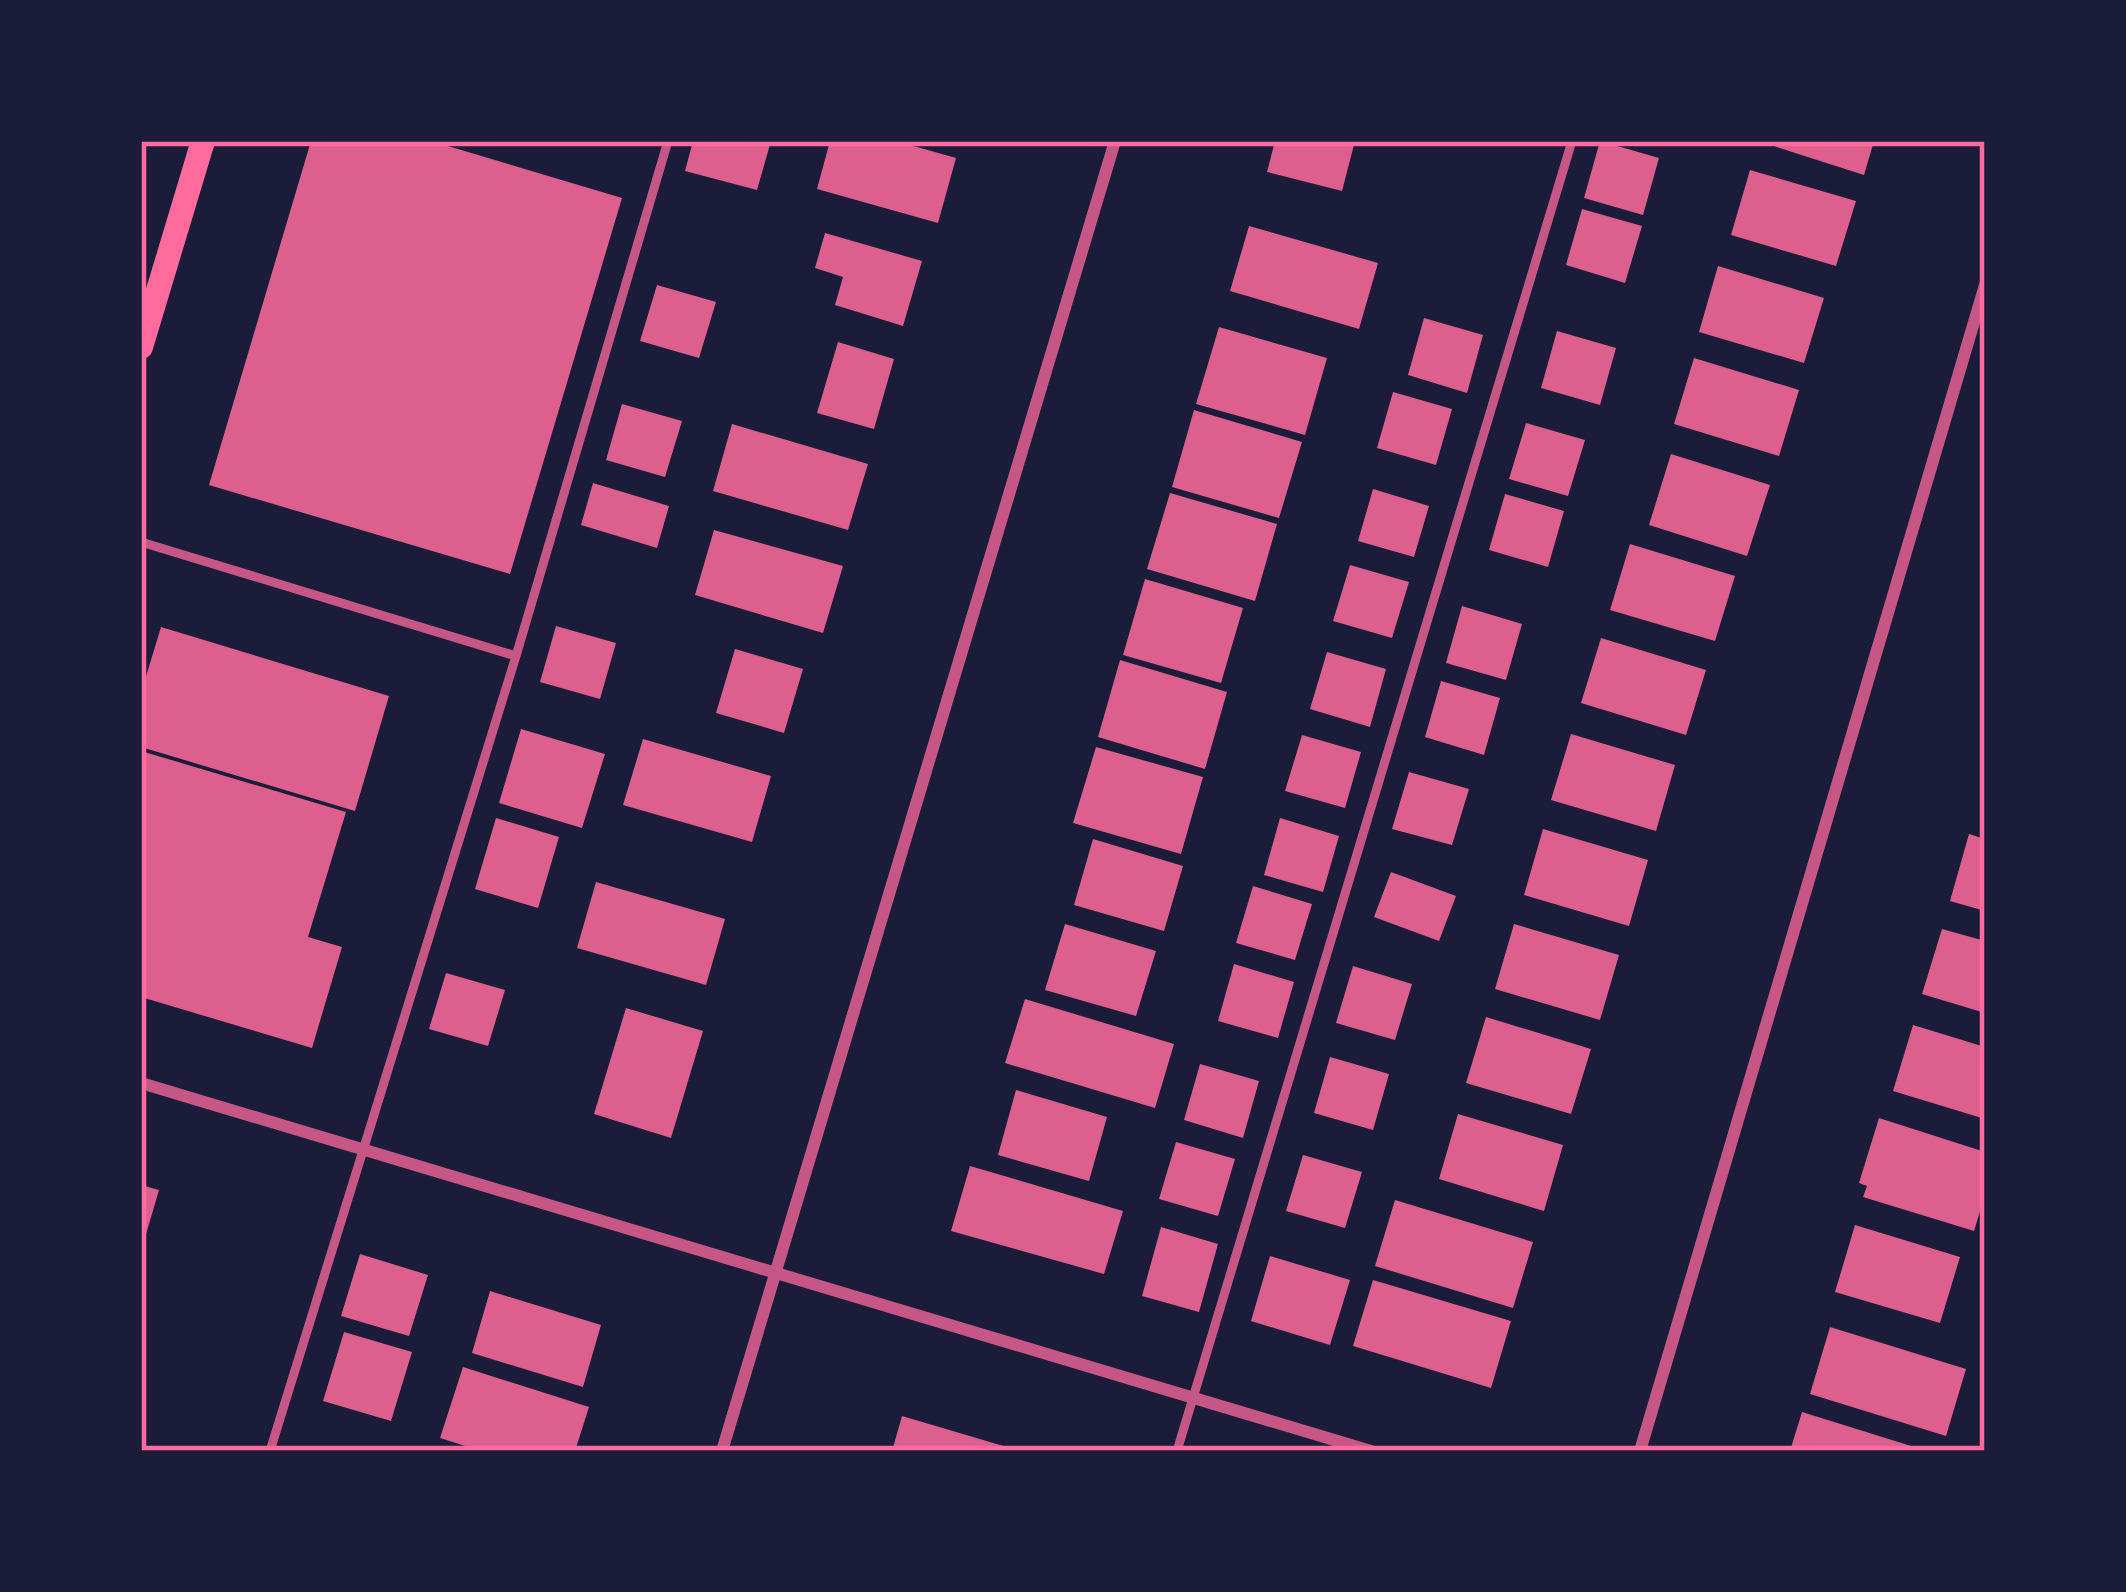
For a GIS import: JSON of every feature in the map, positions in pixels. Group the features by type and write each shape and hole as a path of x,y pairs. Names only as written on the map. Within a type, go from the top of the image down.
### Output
{"main road":[{"path":"141,347 203,141"}],"street":[{"path":"722,1451 1115,141"},
{"path":"1640,1451 1985,285"},
{"path":"141,1083 1371,1451"}],"lane":[{"path":"270,1451 516,656 668,141"},
{"path":"1177,1451 1572,141"},
{"path":"141,542 516,656"}],"building":[{"path":"311,141 431,141 622,198 510,574 209,485"},
{"path":"693,141 771,141 757,190 685,171"},
{"path":"830,141 896,141 956,158 938,223 817,189"},
{"path":"1275,141 1355,141 1342,191 1267,172"},
{"path":"1600,141 1659,158 1643,215 1584,198"},
{"path":"1758,141 1874,141 1864,175"},
{"path":"1750,170 1856,201 1836,266 1731,235"},
{"path":"1582,209 1642,226 1625,283 1566,265"},
{"path":"1249,226 1378,263 1359,329 1230,291"},
{"path":"825,233 922,261 903,326 835,305 843,277 815,268"},
{"path":"1718,266 1824,298 1804,363 1699,332"},
{"path":"657,285 716,302 699,358 640,341"},
{"path":"1424,318 1483,335 1467,393 1408,375"},
{"path":"1219,327 1327,358 1305,435 1196,404"},
{"path":"1557,331 1616,348 1600,405 1541,388"},
{"path":"838,342 894,359 874,429 817,413"},
{"path":"1694,358 1799,390 1779,456 1674,424"},
{"path":"1393,392 1452,409 1436,465 1377,448"},
{"path":"622,404 682,421 665,477 606,460"},
{"path":"1194,410 1302,442 1279,518 1172,487"},
{"path":"1526,423 1585,440 1568,496 1509,479"},
{"path":"732,424 868,464 848,530 713,491"},
{"path":"1671,454 1770,485 1747,556 1649,525"},
{"path":"593,483 669,506 657,548 581,525"},
{"path":"1373,489 1429,506 1414,557 1358,541"},
{"path":"1170,493 1277,524 1255,601 1147,569"},
{"path":"1505,494 1564,511 1548,567 1489,550"},
{"path":"714,530 843,566 823,633 695,595"},
{"path":"1630,544 1735,576 1715,641 1610,610"},
{"path":"1350,565 1409,582 1392,638 1333,621"},
{"path":"1145,579 1243,608 1221,683 1123,655"},
{"path":"1462,606 1522,624 1506,680 1446,663"},
{"path":"556,626 616,643 600,699 540,682"},
{"path":"161,627 389,696 355,811 141,747 141,693"},
{"path":"1601,638 1706,670 1686,735 1581,703"},
{"path":"735,649 803,669 784,733 716,713"},
{"path":"1327,652 1386,669 1370,727 1310,709"},
{"path":"1120,660 1227,692 1205,769 1098,737"},
{"path":"1441,681 1500,698 1484,755 1425,737"},
{"path":"521,729 605,754 582,828 499,803"},
{"path":"1571,734 1675,765 1656,831 1551,800"},
{"path":"1302,735 1361,752 1345,808 1285,791"},
{"path":"643,739 771,776 752,842 623,805"},
{"path":"1096,747 1203,777 1181,854 1073,823"},
{"path":"141,751 346,812 308,937 342,947 312,1048 141,997"},
{"path":"1409,772 1469,789 1452,845 1392,829"},
{"path":"496,818 559,837 538,908 475,889"},
{"path":"1280,818 1339,836 1323,892 1264,875"},
{"path":"1543,829 1648,860 1629,926 1524,895"},
{"path":"1969,834 1985,839 1985,911 1950,901"},
{"path":"1093,839 1183,866 1164,931 1074,905"},
{"path":"1391,872 1456,896 1439,941 1374,917"},
{"path":"596,882 725,919 706,985 577,948"},
{"path":"1253,886 1312,904 1295,960 1236,943"},
{"path":"1065,924 1156,951 1136,1016 1045,990"},
{"path":"1514,924 1619,955 1600,1020 1495,989"},
{"path":"1942,929 1985,941 1985,1013 1922,994"},
{"path":"1234,964 1294,982 1278,1038 1218,1021"},
{"path":"1353,966 1412,984 1395,1040 1336,1023"},
{"path":"446,973 505,990 488,1046 429,1029"},
{"path":"1025,999 1174,1044 1155,1108 1005,1063"},
{"path":"626,1008 703,1031 671,1138 594,1114"},
{"path":"1486,1017 1591,1049 1571,1114 1466,1083"},
{"path":"1913,1025 1985,1047 1985,1119 1893,1091"},
{"path":"1330,1057 1389,1074 1373,1130 1314,1113"},
{"path":"1200,1064 1259,1081 1243,1138 1184,1120"},
{"path":"1016,1090 1107,1117 1089,1181 998,1155"},
{"path":"1458,1114 1563,1145 1544,1211 1439,1179"},
{"path":"1879,1118 1985,1152 1985,1195 1974,1231 1863,1197 1867,1186 1859,1183"},
{"path":"1176,1142 1235,1159 1218,1216 1159,1199"},
{"path":"1303,1155 1362,1172 1345,1228 1286,1211"},
{"path":"970,1166 1123,1211 1104,1274 951,1231"},
{"path":"141,1185 159,1190 142,1248 141,1248"},
{"path":"1395,1200 1533,1242 1513,1308 1375,1266"},
{"path":"1855,1225 1960,1257 1940,1323 1835,1292"},
{"path":"1161,1227 1218,1244 1199,1312 1142,1296"},
{"path":"360,1254 428,1275 409,1336 341,1316"},
{"path":"1270,1256 1350,1280 1330,1345 1251,1321"},
{"path":"1373,1280 1511,1321 1491,1388 1353,1346"},
{"path":"490,1291 601,1325 583,1387 472,1353"},
{"path":"1830,1327 1966,1369 1946,1436 1810,1394"},
{"path":"344,1332 412,1352 391,1421 323,1401"},
{"path":"463,1367 589,1407 575,1451 481,1451 440,1438"},
{"path":"1802,1412 1924,1450 1924,1451 1790,1451"},
{"path":"902,1416 1017,1450 1017,1451 892,1451"}]}
